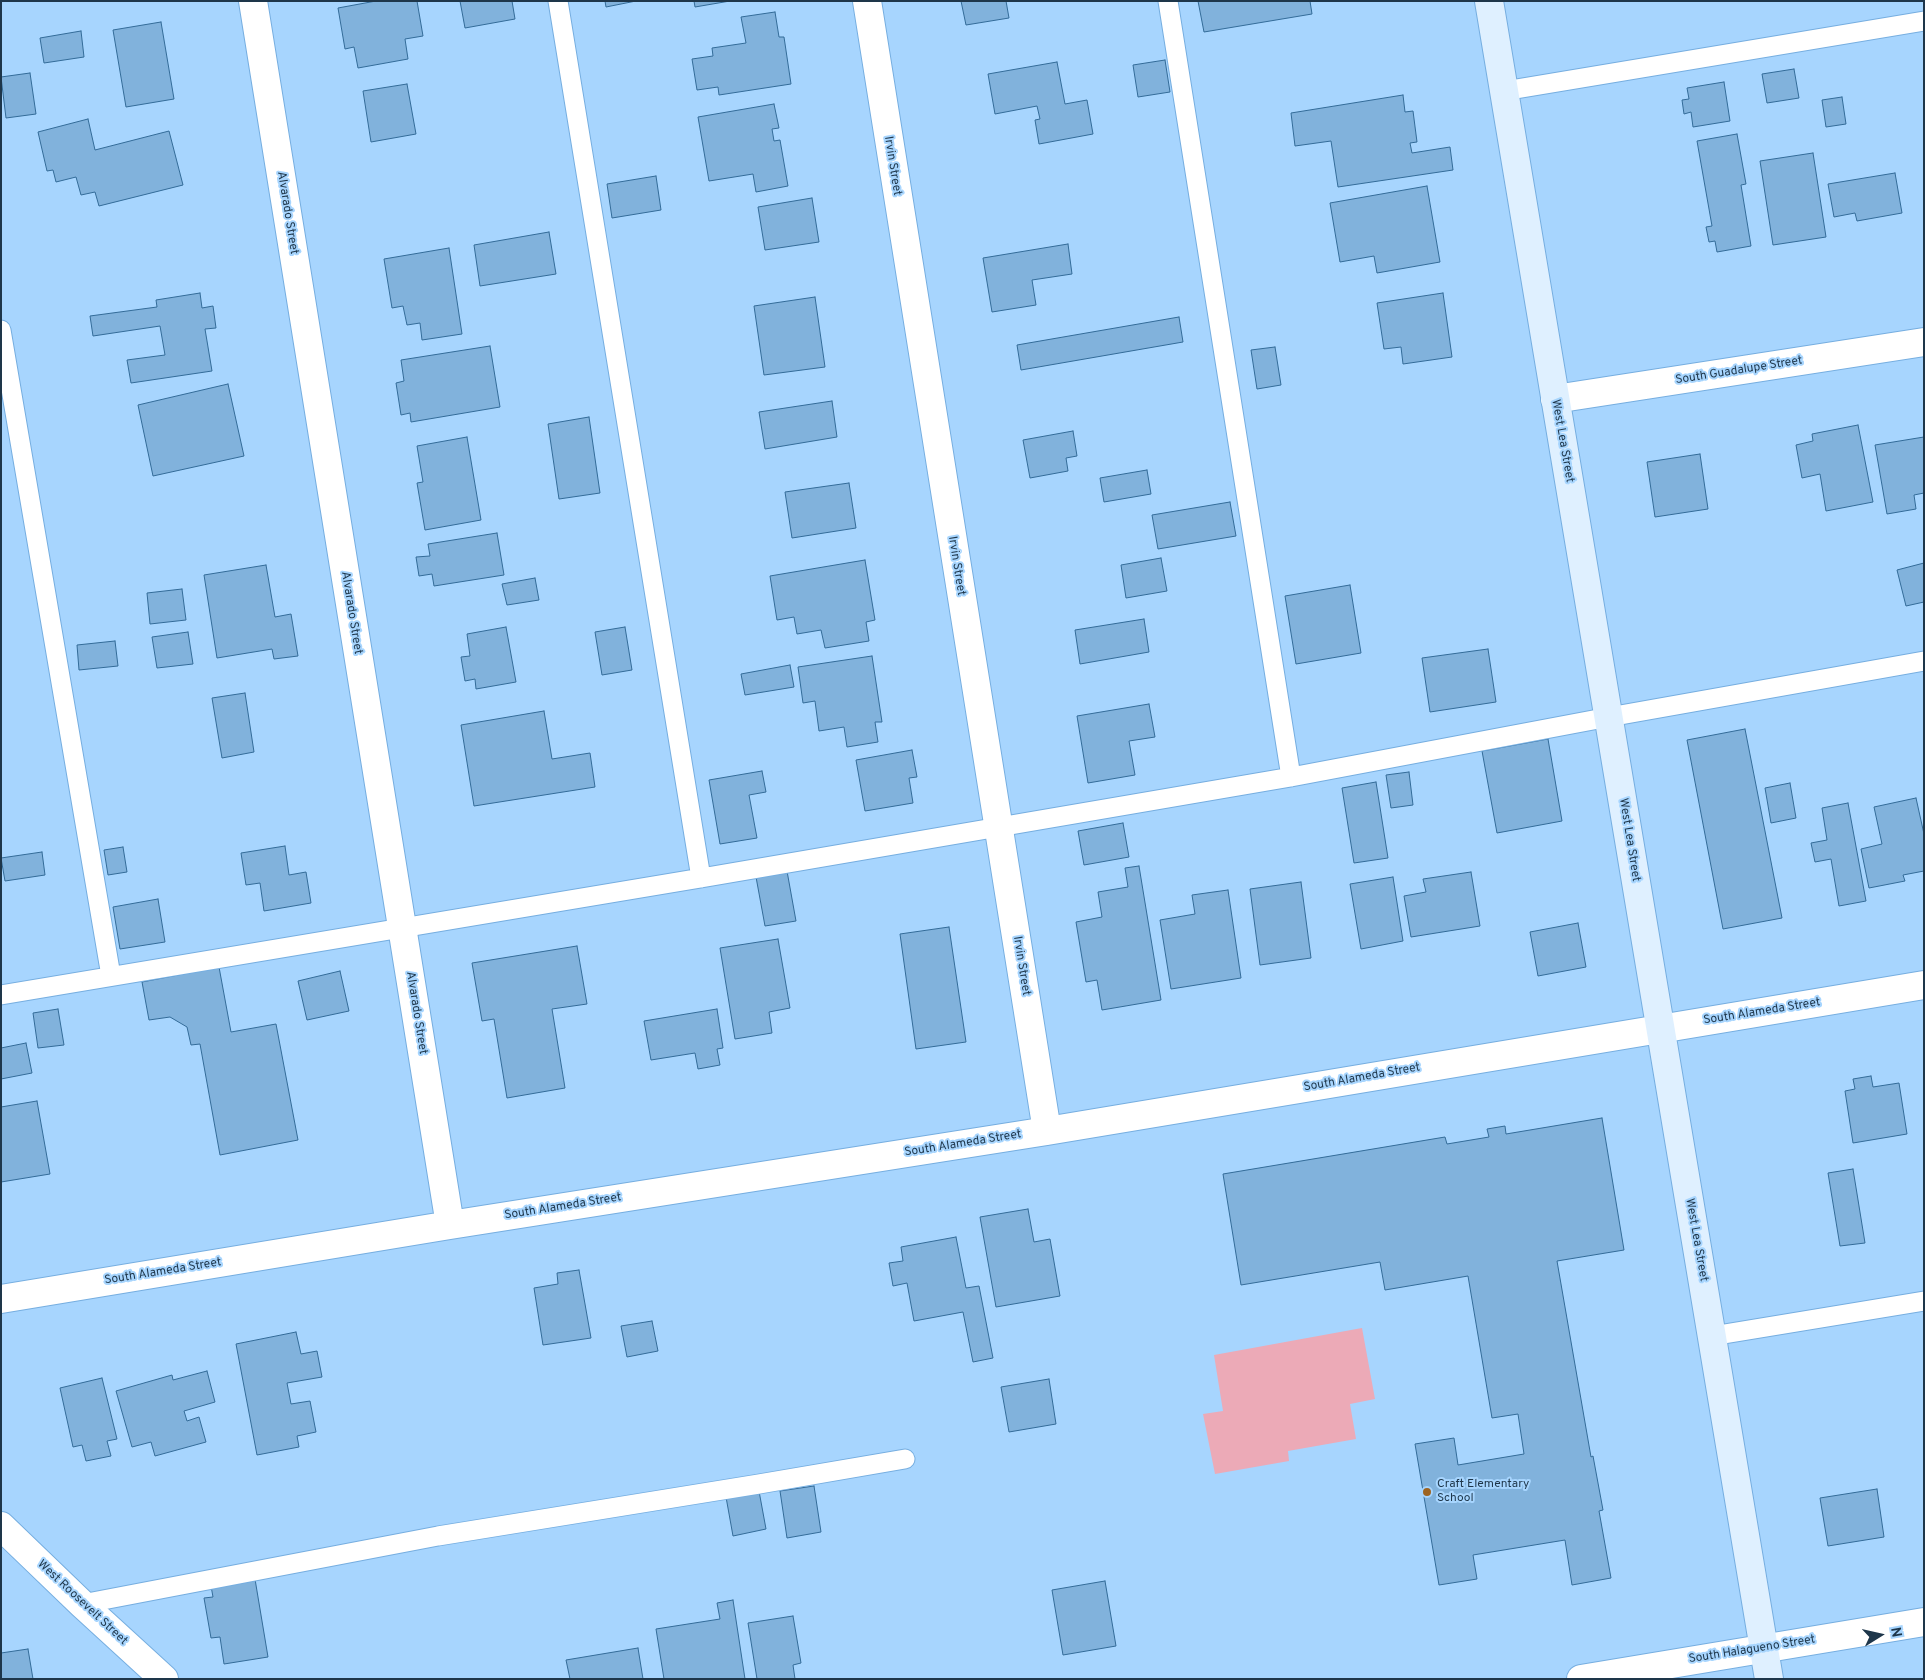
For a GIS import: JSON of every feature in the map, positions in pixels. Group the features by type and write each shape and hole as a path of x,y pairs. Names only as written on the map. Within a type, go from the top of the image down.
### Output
{"main road":[{"name":"West Lea Street","path":"1489,1 1769,1679"}],"street":[{"name":"Alvarado Street","path":"253,1 450,1225"},
{"name":"Irvin Street","path":"867,1 917,328 1047,1131"},
{"name":"South Guadalupe Street","path":"1555,400 1924,342"},
{"name":"South Alameda Street","path":"1,1299 450,1225 1047,1131 1924,985"},
{"name":"West Roosevelt Street","path":"1,1526 164,1679"},
{"name":"South Halagueno Street","path":"1581,1679 1924,1622"}],"lane":[{"path":"558,1 701,878"},
{"path":"1168,1 1291,776"},
{"path":"1504,91 1924,20"},
{"path":"1,330 111,976"},
{"path":"1,995 701,878 1291,776 1924,661"},
{"path":"1712,1336 1924,1301"},
{"path":"82,1604 438,1536 905,1459"}],"shaded area":[{"path":"1362,1328 1375,1399 1350,1404 1356,1439 1288,1451 1289,1461 1215,1474 1203,1414 1223,1411 1214,1355"}],"building":[{"path":"376,1 417,1 423,36 405,39 408,59 358,68 354,47 345,49 338,8"},
{"path":"460,1 512,1 515,19 465,28"},
{"path":"605,1 636,1 606,7"},
{"path":"694,1 730,1 695,7"},
{"path":"961,1 1006,1 1009,18 966,25"},
{"path":"1198,1 1310,1 1312,14 1204,32"},
{"path":"775,12 779,37 784,37 791,84 719,95 718,87 697,90 692,59 713,56 712,48 746,43 741,17"},
{"path":"161,22 174,99 126,107 113,30"},
{"path":"81,31 84,57 44,63 40,38"},
{"path":"1165,60 1170,92 1138,97 1133,65"},
{"path":"1057,62 1065,104 1087,100 1093,134 1039,144 1035,120 1040,119 1037,106 995,114 988,74"},
{"path":"1794,69 1799,98 1767,103 1762,74"},
{"path":"30,73 36,114 6,118 1,77"},
{"path":"1724,82 1730,121 1693,127 1691,112 1684,114 1682,100 1689,99 1687,88"},
{"path":"407,84 416,134 371,142 363,91"},
{"path":"1403,95 1405,112 1413,111 1417,142 1410,143 1412,153 1450,147 1453,170 1338,187 1331,141 1295,146 1291,113"},
{"path":"1842,97 1846,124 1826,127 1822,100"},
{"path":"774,104 779,128 772,129 774,141 780,140 788,186 756,192 753,174 709,181 698,117"},
{"path":"88,119 95,150 169,131 183,185 99,206 95,192 81,195 76,177 56,182 53,170 47,171 38,132"},
{"path":"1737,134 1746,184 1741,185 1751,246 1717,252 1715,241 1709,242 1706,227 1712,226 1697,141"},
{"path":"1813,153 1826,237 1773,245 1760,161"},
{"path":"1895,173 1902,213 1857,221 1855,213 1834,217 1828,184"},
{"path":"656,176 661,210 612,218 607,184"},
{"path":"1427,186 1440,262 1377,273 1374,256 1340,262 1330,203"},
{"path":"812,198 819,242 765,250 758,207"},
{"path":"549,232 556,274 480,286 474,245"},
{"path":"1068,244 1072,274 1032,280 1036,305 992,312 983,258"},
{"path":"449,248 462,334 422,340 420,323 407,325 403,306 392,308 384,259"},
{"path":"200,293 202,308 213,306 216,328 205,329 212,371 131,383 127,360 165,355 160,326 93,336 90,316 157,307 156,300"},
{"path":"1443,293 1452,357 1403,364 1401,347 1384,349 1377,303"},
{"path":"815,297 825,367 764,375 754,306"},
{"path":"1179,317 1183,342 1021,370 1017,345"},
{"path":"490,346 500,407 411,422 410,413 401,415 396,383 404,381 401,360"},
{"path":"1275,347 1281,385 1257,389 1251,350"},
{"path":"228,384 244,456 153,476 138,405"},
{"path":"832,401 837,437 765,449 759,412"},
{"path":"589,417 600,493 559,499 548,424"},
{"path":"1858,425 1873,502 1826,511 1820,474 1802,478 1796,445 1813,441 1812,434"},
{"path":"1073,431 1077,456 1066,458 1068,471 1030,478 1023,440"},
{"path":"467,437 481,520 425,530 417,483 423,482 417,446"},
{"path":"1924,437 1924,493 1914,495 1916,509 1887,514 1875,445"},
{"path":"1700,454 1708,509 1655,517 1647,462"},
{"path":"1147,470 1151,494 1104,502 1100,478"},
{"path":"849,483 856,528 792,538 785,492"},
{"path":"1230,502 1236,536 1158,549 1152,515"},
{"path":"497,533 504,575 434,586 432,574 419,576 416,557 430,556 428,544"},
{"path":"1161,558 1167,591 1126,598 1121,565"},
{"path":"865,560 875,620 866,622 869,641 825,648 821,630 797,634 794,617 777,620 770,576"},
{"path":"1924,563 1924,602 1906,606 1897,570"},
{"path":"266,565 275,617 291,614 298,656 274,659 272,649 217,658 204,575"},
{"path":"535,578 539,600 507,605 502,584"},
{"path":"1350,585 1361,653 1296,664 1285,596"},
{"path":"182,589 186,620 150,624 147,593"},
{"path":"1144,619 1149,652 1080,664 1075,630"},
{"path":"506,627 516,682 476,689 475,679 465,681 461,657 470,656 467,634"},
{"path":"625,627 632,670 602,675 595,632"},
{"path":"188,632 193,664 157,668 152,637"},
{"path":"115,641 118,666 79,670 77,645"},
{"path":"1488,649 1496,702 1430,712 1422,658"},
{"path":"872,656 882,722 875,722 878,742 847,747 844,727 819,731 815,701 803,703 798,667"},
{"path":"790,665 794,687 745,695 741,674"},
{"path":"245,693 254,752 222,758 212,698"},
{"path":"1149,704 1155,737 1129,741 1135,775 1088,783 1077,716"},
{"path":"544,711 552,759 590,753 595,787 474,806 461,725"},
{"path":"1745,729 1782,918 1723,929 1687,740"},
{"path":"1548,739 1562,821 1497,833 1482,751"},
{"path":"912,750 917,777 909,778 913,803 865,811 856,760"},
{"path":"762,771 766,792 749,795 757,838 720,844 709,780"},
{"path":"1409,772 1413,805 1391,808 1386,775"},
{"path":"1376,782 1388,858 1354,863 1342,788"},
{"path":"1790,783 1796,818 1771,823 1765,788"},
{"path":"1916,798 1924,834 1924,871 1903,875 1905,881 1869,888 1861,849 1882,844 1874,807"},
{"path":"1848,803 1866,901 1839,906 1831,859 1815,862 1811,843 1827,840 1822,808"},
{"path":"1123,823 1129,857 1084,865 1078,831"},
{"path":"285,846 289,875 306,872 311,903 264,911 260,883 246,885 241,853"},
{"path":"123,847 127,872 108,875 104,850"},
{"path":"42,852 45,875 5,881 1,858"},
{"path":"1139,866 1161,1000 1102,1010 1097,980 1086,982 1076,922 1102,917 1098,892 1128,887 1125,868"},
{"path":"787,871 796,921 765,926 756,877"},
{"path":"1471,872 1480,926 1411,937 1404,896 1426,892 1423,879"},
{"path":"1393,877 1403,941 1361,949 1350,884"},
{"path":"1301,882 1311,958 1260,965 1250,889"},
{"path":"1228,890 1241,978 1171,989 1160,920 1195,914 1192,895"},
{"path":"158,899 165,942 120,949 113,907"},
{"path":"1578,923 1586,967 1538,976 1530,932"},
{"path":"949,927 966,1042 916,1049 900,934"},
{"path":"778,939 790,1008 769,1012 772,1033 735,1039 720,948"},
{"path":"577,946 587,1004 552,1009 565,1088 507,1098 494,1019 482,1021 472,963"},
{"path":"219,967 231,1032 276,1024 298,1140 220,1155 200,1044 191,1045 187,1027 170,1017 149,1020 142,982"},
{"path":"340,971 349,1011 307,1020 298,981"},
{"path":"58,1009 64,1045 38,1048 33,1013"},
{"path":"717,1009 723,1048 717,1049 720,1065 698,1069 695,1053 651,1060 644,1021"},
{"path":"26,1043 32,1073 1,1079 1,1048"},
{"path":"1871,1076 1873,1087 1899,1083 1907,1134 1853,1143 1845,1091 1855,1089 1853,1079"},
{"path":"37,1101 50,1174 1,1182 1,1107"},
{"path":"1602,1118 1624,1250 1557,1261 1591,1457 1593,1456 1603,1510 1599,1511 1611,1578 1572,1585 1565,1540 1473,1555 1477,1579 1439,1585 1415,1444 1454,1438 1458,1465 1524,1454 1518,1414 1492,1418 1468,1276 1385,1290 1380,1262 1241,1285 1223,1174 1445,1137 1447,1144 1489,1137 1487,1129 1505,1126 1506,1134"},
{"path":"1853,1169 1865,1243 1840,1246 1828,1173"},
{"path":"1028,1209 1034,1242 1050,1239 1060,1296 996,1307 980,1217"},
{"path":"956,1237 966,1288 979,1286 993,1358 973,1362 963,1312 914,1321 907,1283 893,1286 889,1263 903,1261 901,1247"},
{"path":"579,1270 591,1338 543,1345 534,1288 558,1284 557,1273"},
{"path":"652,1321 658,1351 627,1357 621,1326"},
{"path":"296,1332 301,1354 317,1351 322,1377 287,1383 291,1404 310,1401 316,1432 297,1436 299,1447 257,1455 236,1344"},
{"path":"207,1371 215,1402 184,1411 187,1421 199,1417 206,1442 155,1456 151,1442 132,1447 116,1391 172,1375 173,1380"},
{"path":"102,1378 117,1439 107,1441 111,1456 86,1461 82,1445 73,1447 60,1388"},
{"path":"1049,1379 1056,1424 1009,1432 1001,1387"},
{"path":"814,1486 821,1532 787,1538 780,1491"},
{"path":"1877,1489 1884,1537 1828,1546 1820,1498"},
{"path":"759,1491 766,1529 733,1536 726,1497"},
{"path":"255,1579 268,1657 224,1664 220,1637 211,1638 204,1598 213,1597 211,1586"},
{"path":"1105,1581 1116,1646 1063,1655 1052,1590"},
{"path":"733,1600 745,1679 664,1679 656,1629 720,1619 717,1603"},
{"path":"793,1616 801,1663 793,1665 795,1679 757,1679 748,1623"},
{"path":"638,1648 643,1679 570,1679 566,1660"},
{"path":"28,1649 33,1679 1,1679 1,1653"}],"place":[{"name":"Craft Elementary School","path":"1427,1492"}]}
